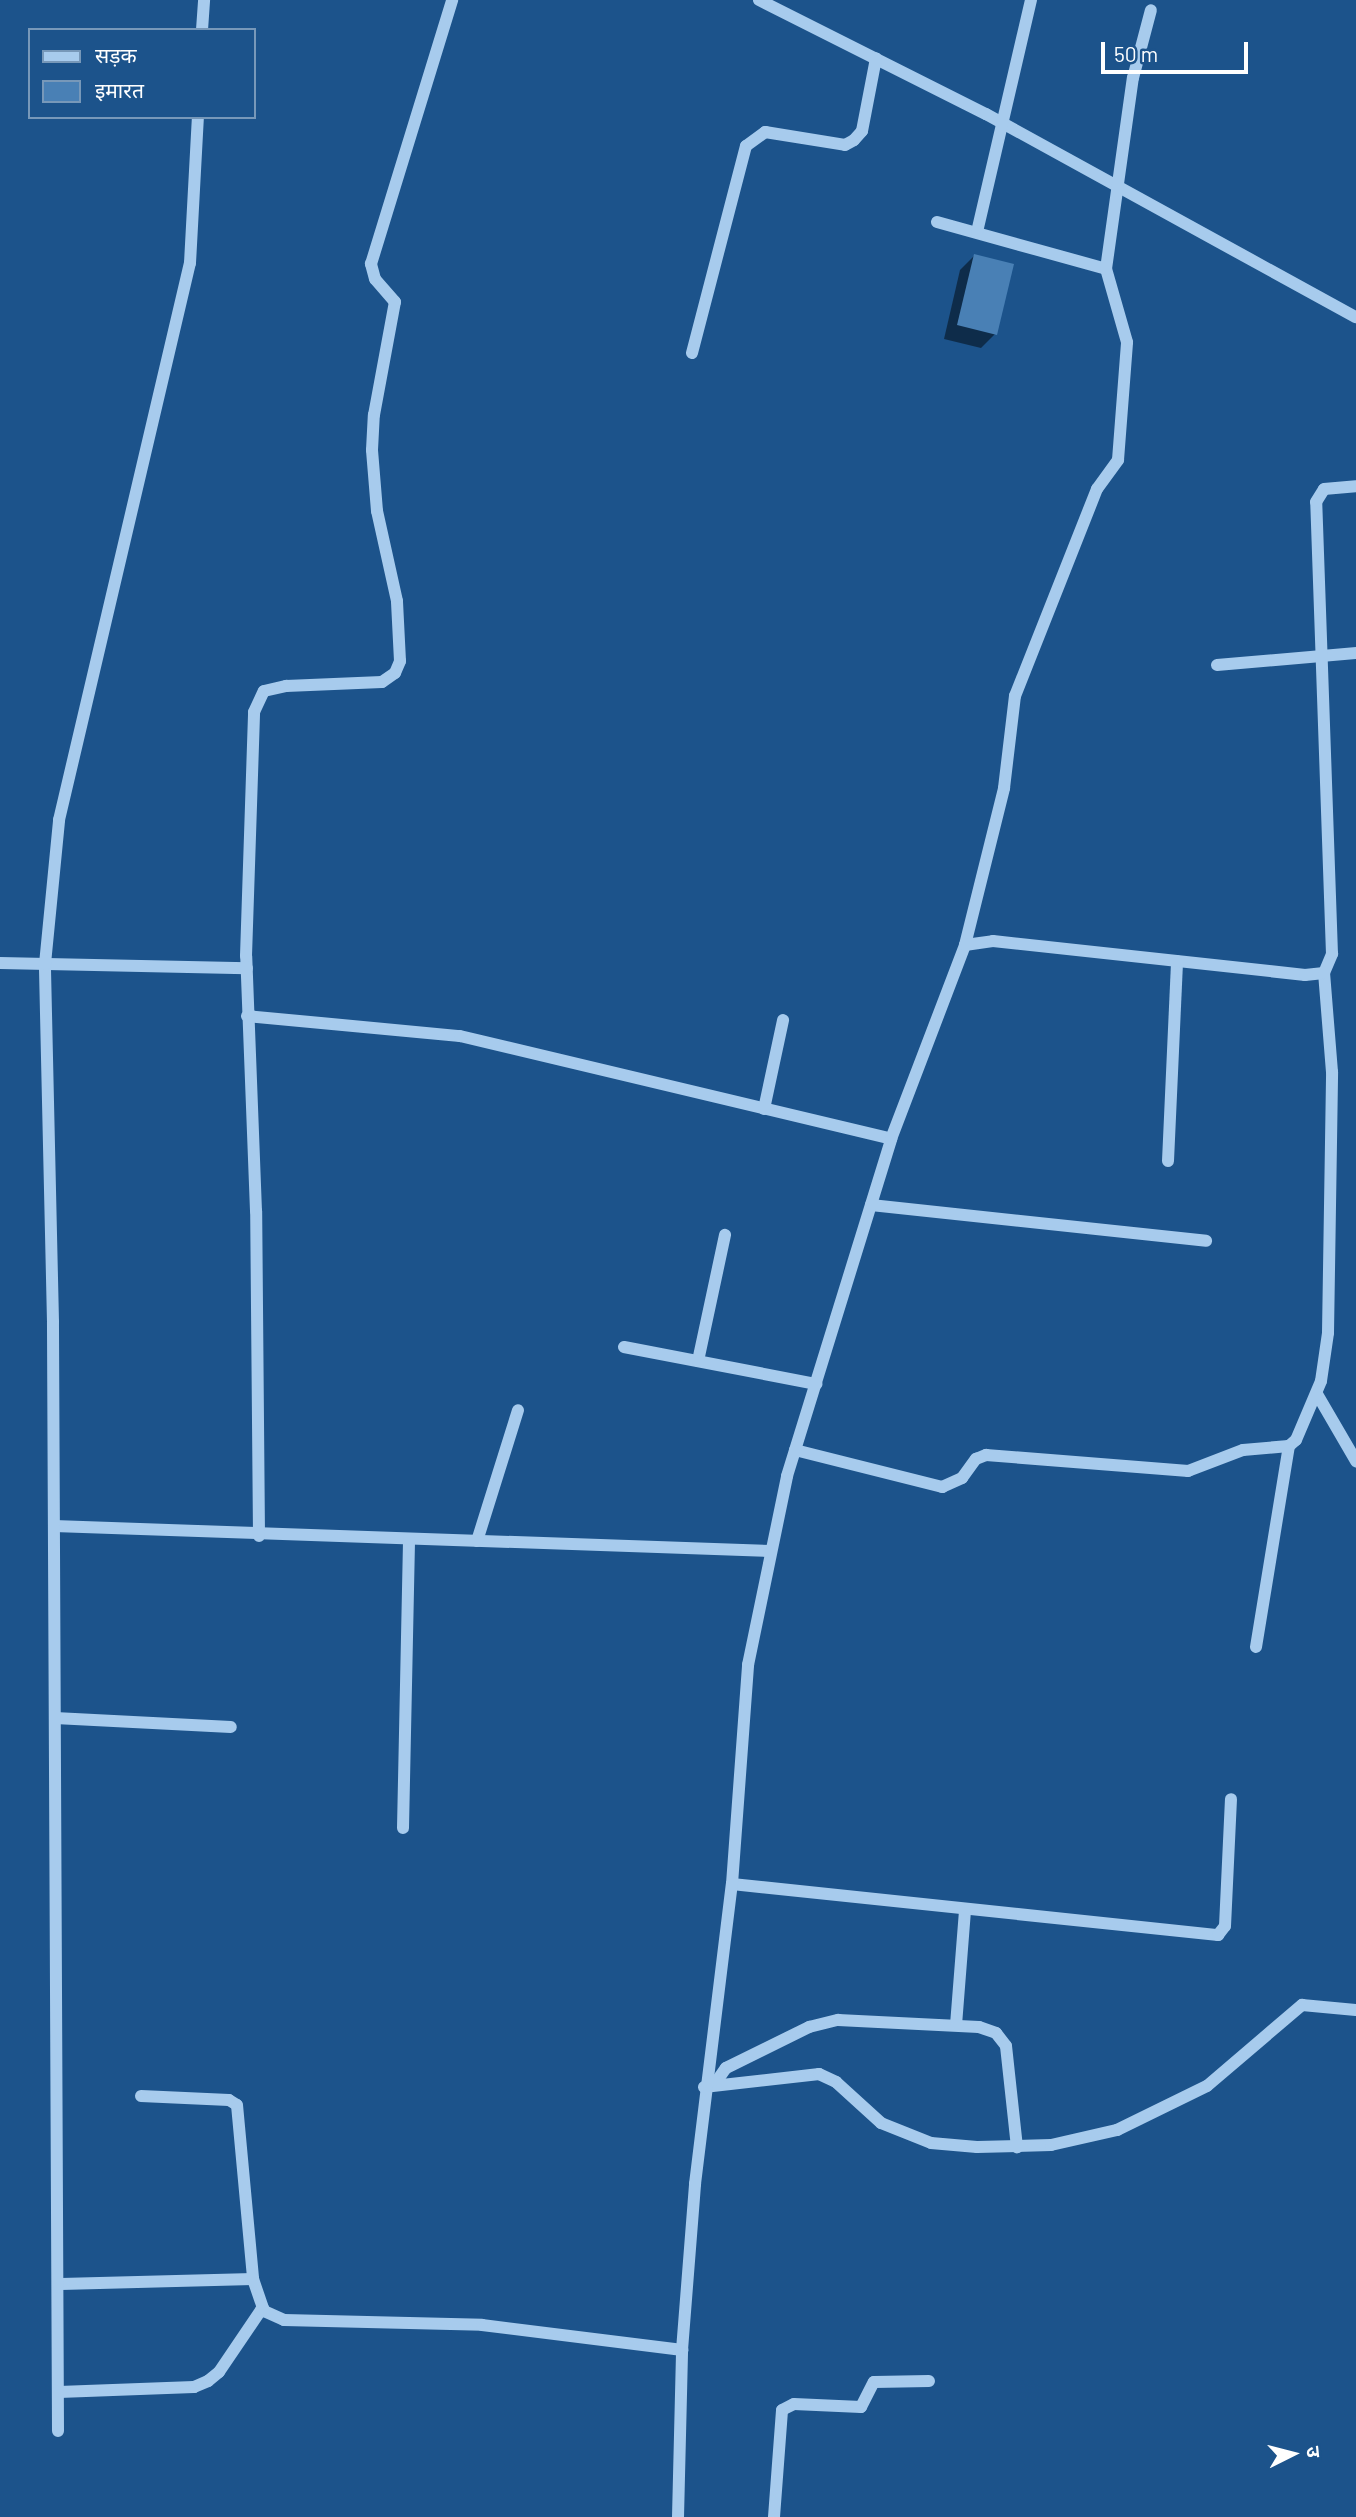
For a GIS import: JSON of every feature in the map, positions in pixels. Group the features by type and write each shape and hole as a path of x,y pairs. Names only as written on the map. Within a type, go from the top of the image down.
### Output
{"street":[{"path":"202,28 204,0"},
{"path":"259,1536 256,1211 247,1016 257,699 264,691 286,686 382,682 395,673 400,662 397,601 377,510 372,450 379,386 395,302 375,279 371,264 452,0"},
{"path":"759,0 1000,122 1356,317"},
{"path":"976,232 1031,0"},
{"path":"678,2517 682,2350 732,1884 748,1665 795,1450 891,1139 964,945 1004,788 1015,696 1097,489 1118,460 1127,342 1106,269 1113,207 1121,187 1133,78 1152,10"},
{"path":"692,353 746,146 765,132 845,145 854,140 862,131 876,58"},
{"path":"58,2431 61,2284 54,1526 45,964 60,820 190,263 198,119"},
{"path":"937,222 1106,269"},
{"path":"1256,1647 1289,1446 1317,1394 1330,1283 1332,1072 1324,973 1332,954 1318,494 1324,489 1356,486"},
{"path":"1217,665 1356,653"},
{"path":"964,945 993,941 1305,975 1324,973"},
{"path":"1168,1161 1177,961"},
{"path":"0,963 247,968"},
{"path":"247,1016 460,1036 891,1139"},
{"path":"764,1109 783,1020"},
{"path":"871,1205 1206,1241"},
{"path":"698,1361 725,1235"},
{"path":"624,1347 816,1384"},
{"path":"1317,1394 1356,1461"},
{"path":"477,1541 518,1410"},
{"path":"795,1450 942,1487 962,1478 976,1459 986,1455 1188,1471 1243,1450 1289,1446"},
{"path":"54,1526 259,1536 771,1551"},
{"path":"403,1828 408,1539"},
{"path":"55,1718 231,1727"},
{"path":"732,1884 1218,1935 1225,1926 1231,1799"},
{"path":"956,2025 965,1910"},
{"path":"709,2086 819,2074 836,2082 881,2123 897,2131 931,2143 1017,2147 1084,2139 1158,2113 1207,2087 1302,2005 1356,2010"},
{"path":"709,2086 726,2068 828,2023 956,2025 996,2034 1006,2046 1017,2147"},
{"path":"141,2096 229,2100 237,2105 253,2279 263,2307 269,2315 284,2320 482,2325 682,2350"},
{"path":"61,2284 253,2279"},
{"path":"59,2392 194,2387 219,2372 263,2307"},
{"path":"774,2517 782,2410 793,2404 861,2407 874,2382 929,2381"}],"building":[{"path":"974,254 1014,264 997,335 957,325"}]}
